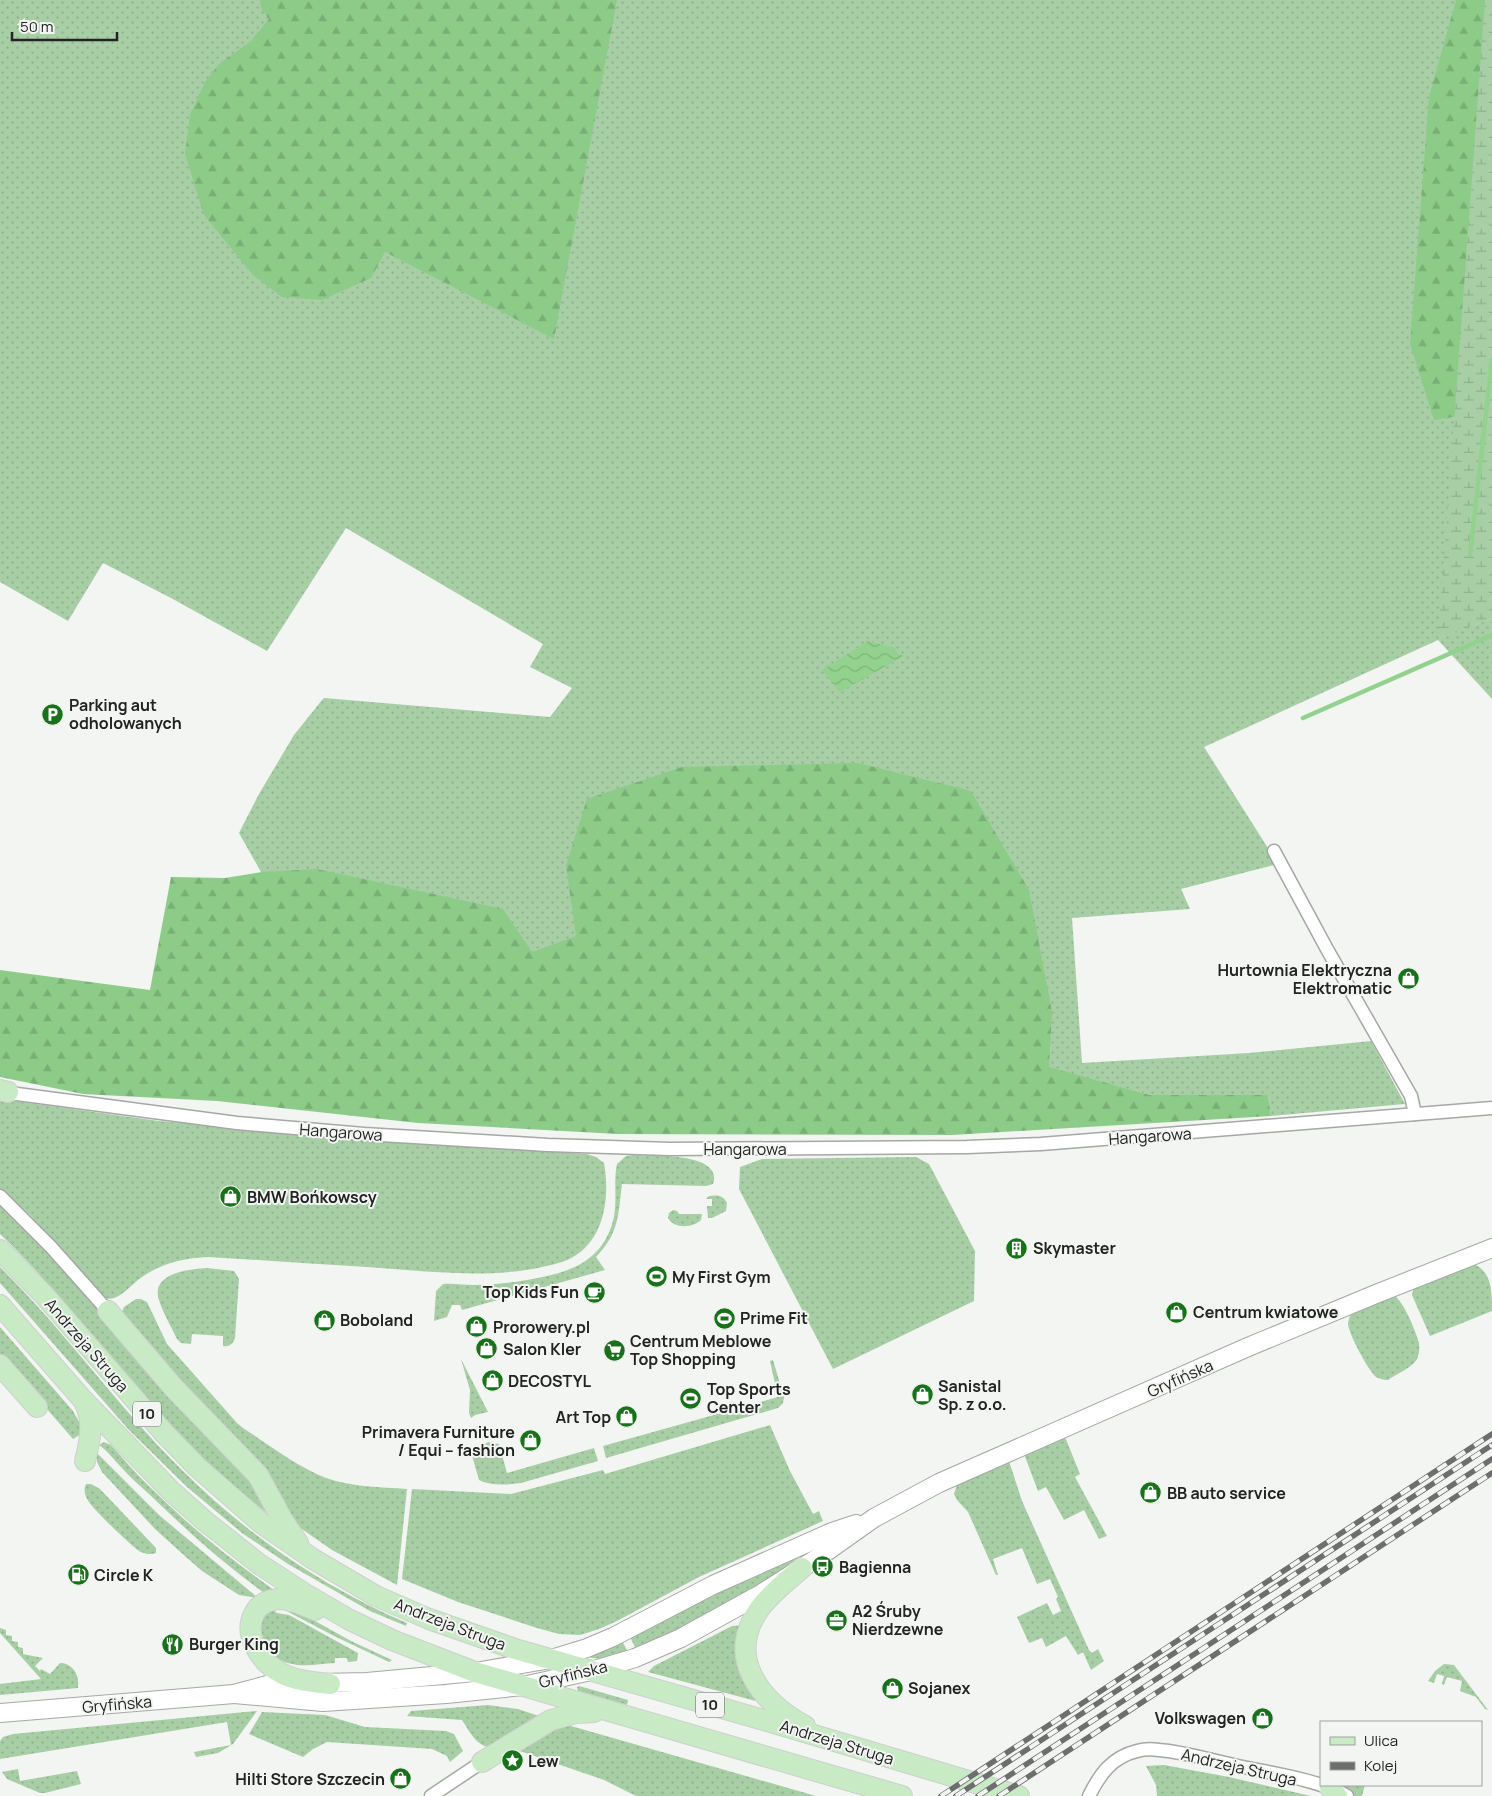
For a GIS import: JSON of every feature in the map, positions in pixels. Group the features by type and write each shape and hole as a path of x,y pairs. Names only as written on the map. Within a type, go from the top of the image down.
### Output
{"main road":[{"name":"Andrzeja Struga","path":"0,1250 44,1295 164,1433 197,1467 261,1523 313,1559 376,1596 429,1619 481,1638 1019,1796"},
{"name":"Andrzeja Struga","path":"0,1305 84,1401 171,1491 233,1544 304,1594 350,1620 392,1640 475,1672 902,1796"},
{"path":"108,1312 173,1388 258,1475 293,1537 313,1559"},
{"path":"0,1365 37,1407"},
{"path":"84,1401 89,1412 91,1424 90,1442 85,1461"},
{"path":"802,1568 772,1594 754,1617 747,1640 748,1660 755,1682 775,1706 828,1739"},
{"path":"330,1684 291,1677 280,1673 267,1662 255,1647 250,1631 252,1619 260,1606 274,1600 293,1602 392,1640"},
{"path":"482,1762 555,1718 589,1712 616,1714"}],"street":[{"path":"1274,851 1328,951 1411,1096 1415,1114"},
{"name":"Hangarowa","path":"3,1091 237,1123 458,1140 670,1149 1011,1146 1492,1108"},
{"path":"0,1196 47,1242 108,1312"},
{"name":"Gryfińska","path":"234,1694 283,1700 345,1702 446,1694 523,1686 592,1671 635,1658 681,1638 759,1595 874,1518 939,1483 1248,1347 1492,1248"},
{"name":"Gryfińska","path":"0,1713 234,1694 271,1684 330,1684 475,1672 551,1659 605,1641 748,1569 832,1532 874,1518"},
{"name":"Andrzeja Struga","path":"1090,1793 1102,1772 1114,1762 1129,1753 1149,1750 1175,1752 1338,1793"},
{"path":"430,1796 482,1762"}],"green space":[{"path":"0,0 1485,0 1439,639 1492,618 1492,699 1438,640 1204,747 1278,864 1181,889 1190,909 1072,918 1082,1063 1249,1053 1371,1041 1405,1104 1271,1116 1268,1095 1150,1095 1083,1077 248,989 261,872 239,833 259,794 294,735 324,698 550,717 572,688 530,667 543,644 346,528 267,651 103,563 68,621 0,582"},
{"path":"260,0 617,0 554,339 385,252 371,278 322,300 282,297 253,275 204,215 185,154 190,115 205,82 219,64 251,41 269,19 261,8"},
{"path":"1456,0 1492,0 1492,411 1434,420 1410,344 1429,97"},
{"path":"1485,0 1492,0 1492,618 1438,640"},
{"path":"858,763 971,791 1029,890 1052,1012 1049,1067 1150,1095 1268,1095 1271,1116 952,1135 618,1134 418,1123 217,1101 83,1094 0,1077 0,970 150,990 171,877 225,878 262,872 317,869 503,909 532,952 576,936 566,866 587,799 682,767"},
{"path":"0,1099 159,1121 456,1146 587,1154 596,1157 604,1163 606,1189 603,1216 592,1239 584,1249 564,1261 533,1269 492,1273 450,1273 208,1257 182,1260 157,1268 142,1277 122,1294 109,1299 100,1295 31,1216 0,1188"},
{"path":"626,1156 669,1156 697,1161 708,1166 713,1174 713,1184 706,1186 622,1184 616,1224 609,1240 596,1257 605,1270 462,1310 460,1305 452,1305 447,1317 434,1321 436,1291 443,1284 487,1285 527,1280 569,1270 591,1257 608,1236 613,1221 617,1164"},
{"path":"916,1157 929,1164 975,1251 974,1301 833,1369 739,1189 740,1167 762,1159"},
{"path":"709,1196 724,1198 727,1203 726,1211 708,1218 707,1206 712,1206 712,1199 706,1199"},
{"path":"0,1204 39,1243 251,1477 269,1515 220,1474 168,1422 50,1286 0,1234"},
{"path":"673,1210 679,1214 702,1214 701,1220 693,1225 679,1226 668,1218 669,1213"},
{"path":"1474,1264 1488,1277 1492,1311 1430,1336 1412,1295 1414,1287"},
{"path":"0,1267 47,1317 158,1446 207,1494 287,1557 346,1593 407,1623 406,1626 370,1611 288,1564 242,1533 187,1487 129,1430 0,1283"},
{"path":"207,1268 234,1271 239,1279 235,1338 227,1346 223,1346 223,1336 192,1334 191,1344 181,1343 177,1339 159,1300 158,1291 160,1284 166,1278 182,1271"},
{"path":"1393,1295 1401,1303 1409,1316 1419,1343 1419,1353 1415,1362 1404,1371 1385,1380 1376,1377 1368,1367 1355,1343 1348,1323 1353,1312"},
{"path":"136,1299 147,1302 167,1344 243,1428 294,1462 326,1478 356,1485 407,1489 397,1585 332,1550 296,1525 121,1314 124,1307"},
{"path":"0,1327 73,1411 82,1427 81,1434 73,1439 0,1355"},
{"path":"461,1359 488,1412 471,1418 469,1413 470,1390"},
{"path":"773,1360 784,1397 783,1403 778,1408 606,1458 603,1446 778,1397 770,1361"},
{"path":"770,1425 790,1471 813,1514 819,1511 823,1521 699,1577 599,1629 580,1635 559,1634 458,1602 402,1579 412,1489 511,1494 603,1470 605,1474"},
{"path":"1065,1437 1080,1474 1075,1477 1107,1536 1099,1539 1084,1510 1064,1520 1046,1487 1038,1491 1024,1454"},
{"path":"104,1442 111,1445 164,1501 194,1528 225,1554 274,1590 267,1595 206,1547 124,1471 99,1445"},
{"path":"488,1442 499,1444 507,1473 594,1448 598,1461 521,1483 494,1484 479,1480 471,1452"},
{"path":"96,1452 159,1515 258,1598 239,1595 202,1571 186,1557 155,1529 102,1472 97,1462"},
{"path":"1009,1461 1022,1501 1089,1650 1092,1653 1098,1649 1104,1661 1091,1670 1083,1652 1078,1655 1066,1636 1046,1647 1042,1638 1029,1643 1017,1617 1047,1603 1053,1615 1061,1611 1056,1599 1058,1597 1050,1579 1037,1584 1022,1548 993,1559 998,1575 996,1575 968,1512 954,1494 957,1485"},
{"path":"86,1484 91,1484 100,1489 156,1548 156,1553 148,1554 141,1552 98,1513 86,1497"},
{"path":"818,1548 683,1628 636,1649 630,1637 750,1576"},
{"path":"279,1607 306,1616 351,1641 392,1660 389,1662"},
{"path":"272,1609 277,1613 289,1615 358,1653 357,1661 348,1662 347,1658 335,1658 335,1663 297,1665 290,1664 276,1657 272,1659 259,1640 262,1618"},
{"path":"744,1625 763,1703 648,1672 654,1666 732,1626"},
{"path":"0,1628 6,1630 6,1635 12,1636 12,1641 18,1642 18,1647 23,1648 23,1654 43,1658 35,1666 40,1671 41,1669 50,1674 60,1663 69,1665 77,1675 78,1688 0,1695 0,1684 41,1679 0,1633"},
{"path":"622,1641 628,1652 604,1659 591,1658 591,1656"},
{"path":"1444,1664 1454,1665 1488,1710 1485,1709 1476,1697 1460,1691 1462,1681 1447,1677 1444,1685 1442,1684 1444,1676 1437,1674 1434,1683 1428,1681 1435,1671"},
{"path":"577,1687 628,1700 627,1705 578,1691"},
{"path":"488,1705 518,1709 545,1718 492,1748 486,1747 478,1741 462,1720 407,1716 411,1711"},
{"path":"257,1711 233,1744 218,1753 196,1757 194,1752 231,1745 227,1722 0,1759 0,1741 3,1737 13,1734"},
{"path":"262,1712 325,1715 365,1727 446,1731 454,1734 463,1751 450,1762 447,1756 432,1749 327,1742 303,1757 249,1734"},
{"path":"564,1724 816,1796 636,1796 604,1780 520,1751"},
{"path":"1164,1765 1229,1777 1311,1796 1157,1796 1156,1785 1146,1766"},
{"path":"18,1769 20,1781 77,1771 81,1784 40,1793 7,1779 2,1772"},
{"path":"1342,1786 1365,1786 1362,1796 1354,1796"}],"water":[{"path":"868,641 895,648 898,654 904,656 840,692 822,670"}],"waterway":[{"path":"1470,555 1492,360"},
{"path":"1303,718 1492,635"}],"railway":[{"path":"941,1796 1492,1434"},
{"path":"956,1796 1492,1445"},
{"path":"978,1796 1492,1459"},
{"path":"999,1796 1492,1473"}],"place":[{"name":"Parking aut odholowanych","path":"53,714"},
{"name":"Hurtownia Elektryczna Elektromatic","path":"1408,979"},
{"name":"BMW Bońkowscy","path":"231,1197"},
{"name":"Skymaster","path":"1017,1248"},
{"name":"My First Gym","path":"656,1277"},
{"name":"Top Kids Fun","path":"595,1292"},
{"name":"Centrum kwiatowe","path":"1177,1312"},
{"name":"Prime Fit","path":"724,1318"},
{"name":"Boboland","path":"324,1320"},
{"name":"Prorowery.pl","path":"477,1327"},
{"name":"Salon Kler","path":"487,1349"},
{"name":"Centrum Meblowe Top Shopping","path":"614,1350"},
{"name":"DECOSTYL","path":"492,1381"},
{"name":"Sanistal Sp. z o.o.","path":"922,1395"},
{"name":"Top Sports Center","path":"691,1398"},
{"name":"Art Top","path":"627,1417"},
{"name":"Primavera Furniture / Equi – fashion","path":"531,1441"},
{"name":"BB auto service","path":"1151,1493"},
{"name":"Bagienna","path":"823,1567"},
{"name":"Circle K","path":"78,1575"},
{"name":"A2 Śruby Nierdzewne","path":"836,1620"},
{"name":"Burger King","path":"173,1644"},
{"name":"Sojanex","path":"892,1688"},
{"name":"Volkswagen","path":"1262,1718"},
{"name":"Lew","path":"512,1761"},
{"name":"Hilti Store Szczecin","path":"401,1779"}]}
